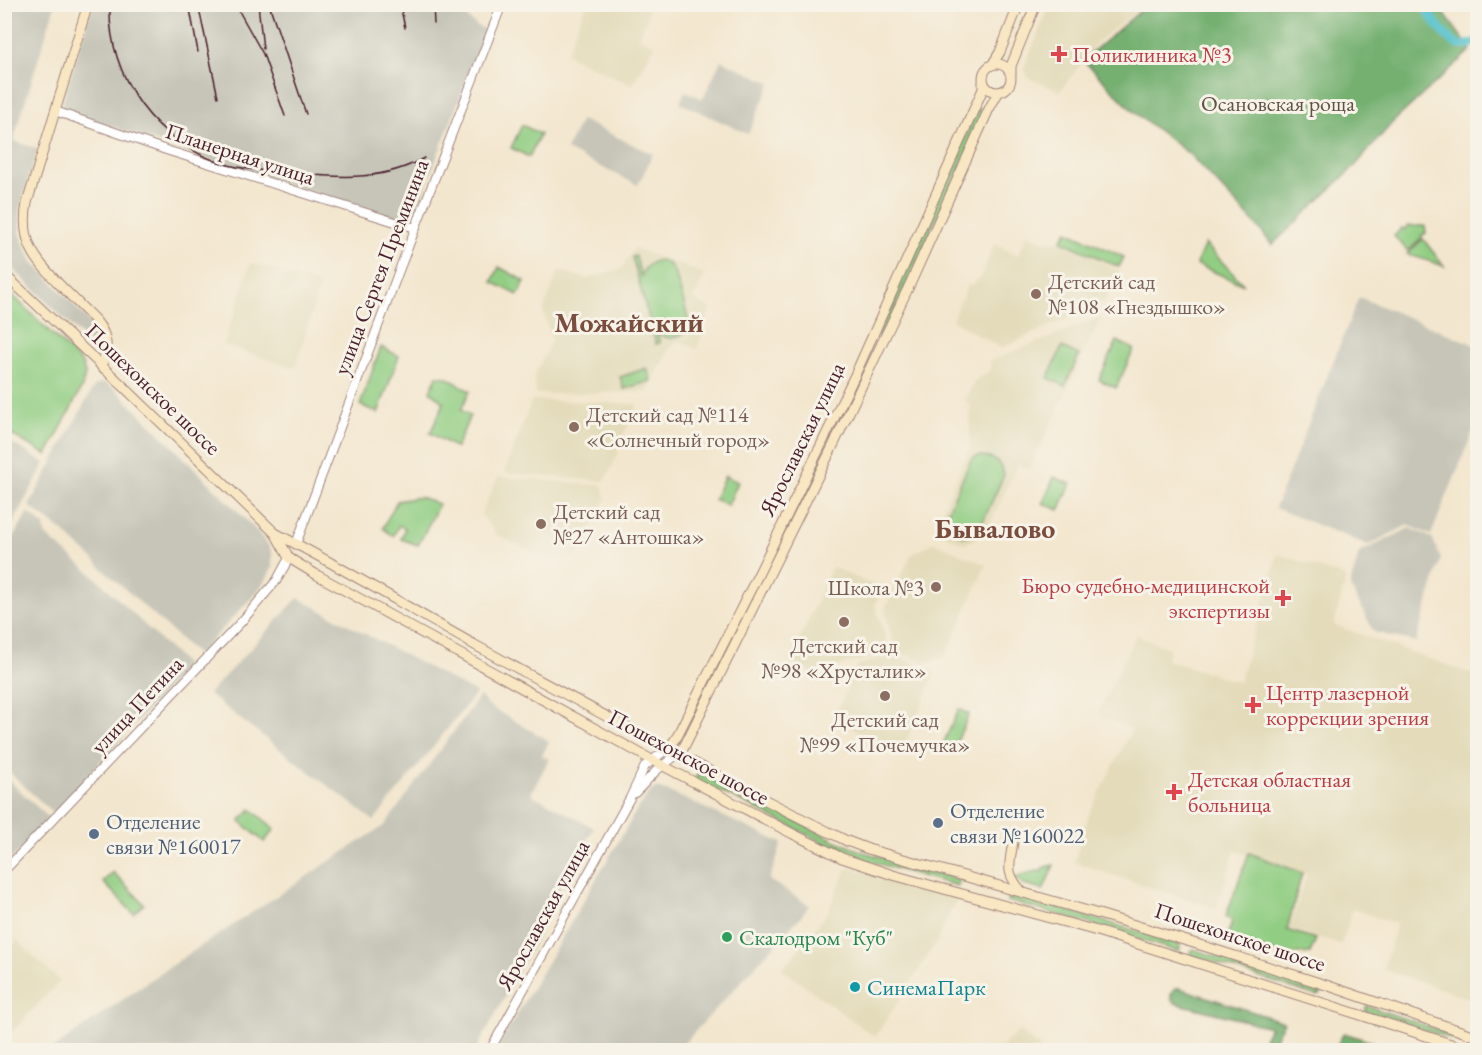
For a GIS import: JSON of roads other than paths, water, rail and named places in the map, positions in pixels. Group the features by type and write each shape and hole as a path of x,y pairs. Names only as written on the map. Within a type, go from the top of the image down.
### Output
{"main road":[{"path":"88,4 27,203 24,220 32,251 43,268 104,332 107,346 102,368"},
{"path":"992,65 1000,52 1019,4"},
{"path":"1011,74 1005,66 992,65 983,73 983,82 987,89 998,93 1010,85 1011,81 1011,74 1011,66 1036,4"},
{"name":"Ярославская улица","path":"667,749 675,740 737,617 855,375 983,89 983,82"},
{"name":"Ярославская улица","path":"678,754 683,749 746,622 903,300 998,93"},
{"name":"Пошехонское шоссе","path":"4,274 275,533 667,749 847,841 868,849 1190,942 1478,1037"},
{"name":"Пошехонское шоссе","path":"275,533 289,558 317,575 652,760 842,858 893,875 1097,931 1470,1050"},
{"path":"289,558 296,544"},
{"path":"392,616 400,603"},
{"path":"737,617 738,625 743,626 746,622"},
{"path":"628,746 637,743 636,732"},
{"path":"690,780 688,771 699,765"},
{"path":"1013,842 1009,874 1023,893"},
{"path":"954,892 962,890 966,884 957,875"},
{"path":"982,900 988,883"},
{"path":"1010,907 1004,898 1005,893 1012,890"},
{"path":"1184,959 1190,942"},
{"path":"1321,1002 1326,985"}],"street":[{"name":"улица Сергея Преминина","path":"296,544 502,4"},
{"name":"Планерная улица","path":"55,111 204,162 416,228"},
{"name":"улица Петина","path":"4,871 242,621 277,580 289,558"},
{"name":"Ярославская улица","path":"490,1050 630,798 642,771 648,763 667,749"},
{"name":"Ярославская улица","path":"630,798 657,770 678,754"}],"waterway":[{"path":"1423,4 1439,27 1458,45 1478,42"}],"railway":[{"path":"110,4 111,31 117,58 127,82 141,105 179,142 202,155 246,169 348,176 379,174 410,165 424,158"},
{"path":"189,4 198,52"},
{"path":"198,4 218,97"},
{"path":"235,4 263,54 285,116"},
{"path":"258,4 263,49"},
{"path":"269,4 306,114"},
{"path":"400,4 405,28"},
{"path":"433,4 434,24"}],"place":[{"name":"Поликлиника №3","path":"1059,54"},
{"name":"Детский сад №108 «Гнездышко»","path":"1036,294"},
{"name":"Детский сад №114 «Солнечный город»","path":"574,427"},
{"name":"Детский сад №27 «Антошка»","path":"541,524"},
{"name":"Школа №3","path":"936,587"},
{"name":"Бюро судебно-медицинской экспертизы","path":"1283,598"},
{"name":"Детский сад №98 «Хрусталик»","path":"844,622"},
{"name":"Детский сад №99 «Почемучка»","path":"885,696"},
{"name":"Центр лазерной коррекции зрения","path":"1253,705"},
{"name":"Детская областная больница","path":"1174,792"},
{"name":"Отделение связи №160022","path":"938,823"},
{"name":"Отделение связи №160017","path":"94,834"},
{"name":"Скалодром \"Куб\"","path":"727,937"},
{"name":"СинемаПарк","path":"855,987"}],"district":[{"name":"Можайский","path":"629,322"},
{"name":"Бывалово","path":"995,528"}],"park label":[{"name":"Осановская роща","path":"1278,103"}]}
